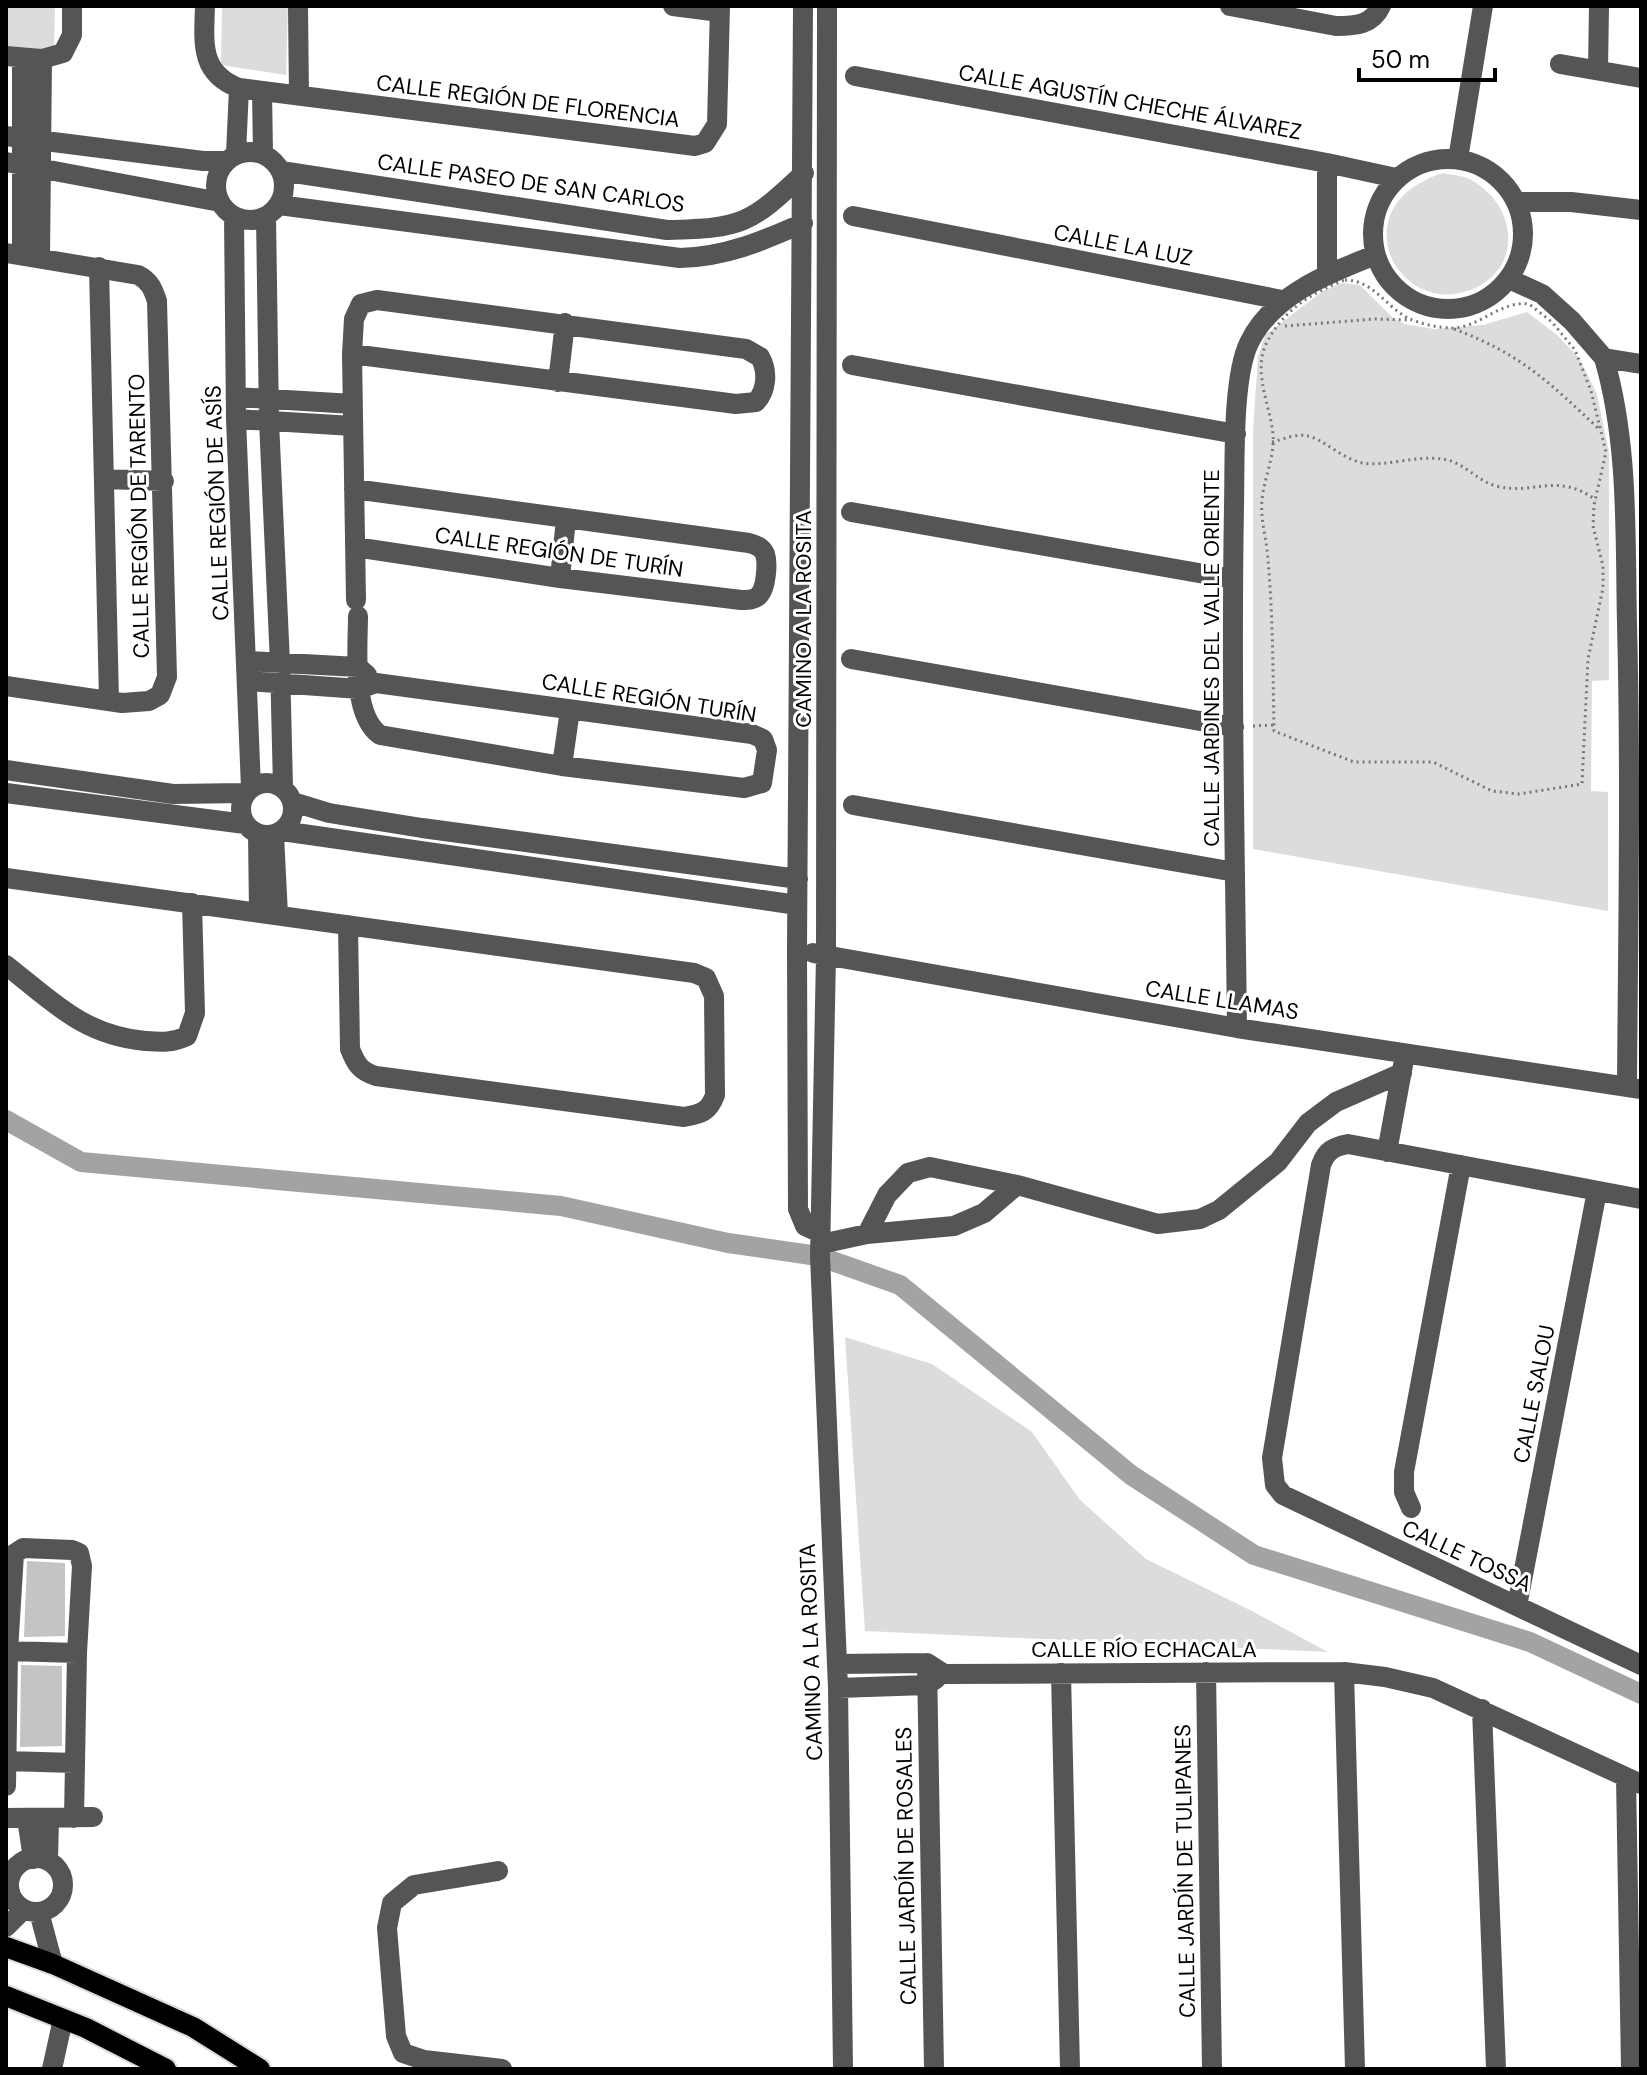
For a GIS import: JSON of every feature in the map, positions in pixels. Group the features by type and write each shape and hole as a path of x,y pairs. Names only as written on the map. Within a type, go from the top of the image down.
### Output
{"main road":[{"path":"6,1947 53,1964 193,2027 260,2069"},
{"path":"6,1996 63,2019 166,2069"}],"street":[{"path":"72,6 72,35 63,53 23,58 23,255 99,267"},
{"path":"205,6 204,41 213,73 222,82 239,88 232,158 216,180 227,209"},
{"path":"298,6 299,95"},
{"path":"673,6 720,9"},
{"path":"803,6 804,173"},
{"name":"CAMINO A LA ROSITA","path":"827,6 826,956 820,1244 838,1688 843,2069"},
{"path":"1230,6 1336,26 1354,26 1376,14"},
{"path":"1458,159 1483,6"},
{"path":"1598,70 1599,6"},
{"name":"CALLE REGIÓN DE FLORENCIA","path":"239,88 695,146 705,143 717,124 720,9"},
{"path":"1560,64 1641,78"},
{"name":"CALLE AGUSTÍN CHECHE ÁLVAREZ","path":"855,76 1396,178"},
{"path":"262,91 263,154"},
{"path":"23,138 203,161 232,158 245,152 263,154 274,160 281,171 284,194 272,210 255,219 227,209 23,165"},
{"path":"1436,159 1458,159 1477,164 1507,186 1517,202 1523,222 1523,242 1519,261 1509,279 1492,296 1470,306 1446,310 1423,305 1401,294 1385,277 1375,255 1372,231 1375,211 1383,193 1396,178 1415,166 1436,159"},
{"path":"1327,163 1327,276"},
{"name":"CALLE PASEO DE SAN CARLOS","path":"281,171 667,230 718,229 745,222 767,208 804,173"},
{"name":"CAMINO A LA ROSITA","path":"804,173 797,905 798,1209 805,1226 820,1244"},
{"path":"1517,202 1571,202 1641,210"},
{"name":"CALLE REGIÓN DE ASÍS","path":"227,209 247,671 248,790"},
{"path":"272,210 680,258 709,258 747,247 803,223"},
{"path":"265,831 290,823 294,813 288,795 280,673 268,398 272,210"},
{"name":"CALLE LA LUZ","path":"853,216 1282,300"},
{"path":"1282,300 1375,255"},
{"name":"CALLE REGIÓN DE TARENTO","path":"6,686 122,703 149,701 160,695 167,677 157,301 151,284 138,275 99,267 109,700"},
{"path":"1509,279 1542,294 1572,321 1604,358 1614,392 1633,507 1634,1088"},
{"path":"352,354 747,404 761,397 766,371 760,357 746,349 565,323 369,300 361,304 356,311 352,354 355,547 358,667 368,686"},
{"name":"CALLE JARDINES DEL VALLE ORIENTE","path":"1237,1028 1233,579 1236,434 1241,367 1247,346 1259,326 1282,300"},
{"path":"558,382 565,323"},
{"path":"1604,358 1641,364"},
{"path":"852,365 1236,434"},
{"name":"CALLE REGIÓN DE ASÍS","path":"236,397 353,404"},
{"name":"CALLE REGIÓN DE ASÍS","path":"236,419 353,426"},
{"path":"104,479 164,481"},
{"path":"354,489 566,519 560,578"},
{"path":"851,512 1233,579"},
{"name":"CALLE REGIÓN DE TURÍN","path":"355,547 560,578 741,600 756,598 763,587 766,563 765,553 759,546 566,519"},
{"path":"851,659 1234,727"},
{"path":"247,671 280,673 358,667"},
{"name":"CALLE REGIÓN TURÍN","path":"280,673 758,735 767,750 764,777 757,786 744,788 562,766 391,738 372,729 364,711 368,686"},
{"path":"562,766 570,710"},
{"path":"6,770 173,794 248,790 261,783 273,783 288,795 329,813 798,879"},
{"path":"248,790 240,808 265,831 268,914"},
{"path":"6,793 797,905"},
{"path":"853,805 1235,872"},
{"path":"534,867 538,843"},
{"path":"6,878 192,903 694,973 706,978 714,996 715,1095 710,1109 700,1115 684,1117 364,1072 356,1065 350,1049 348,925"},
{"path":"6,965 80,1022 101,1033 120,1038 175,1042 187,1036 195,1013 192,903"},
{"name":"CALLE LLAMAS","path":"797,950 1237,1028 1404,1063 1634,1088"},
{"path":"867,1234 887,1195 908,1173 930,1167 1017,1185 1158,1224 1200,1219 1219,1210 1278,1162 1308,1123 1336,1102 1404,1063"},
{"path":"1404,1063 1387,1152 1641,1199"},
{"name":"CALLE TOSSA","path":"1387,1152 1348,1144 1334,1147 1325,1155 1321,1165 1272,1458 1275,1485 1283,1495 1641,1665"},
{"path":"1411,1508 1404,1492 1404,1472 1461,1165"},
{"path":"820,1244 867,1234 954,1226 984,1213 1017,1185"},
{"name":"CALLE SALOU","path":"1517,1606 1597,1191"},
{"path":"6,1786 8,1651 14,1554 23,1548 72,1550 79,1553 82,1566 75,1763 84,1817 16,1818"},
{"path":"8,1651 77,1653"},
{"name":"CALLE RÍO ECHACALA","path":"837,1664 932,1674 1344,1672 1385,1677 1433,1688 1633,1780"},
{"name":"CALLE JARDÍN DE TULIPANES","path":"1206,1672 1212,2069"},
{"path":"1344,1672 1355,2069"},
{"path":"1061,1673 1070,2069"},
{"name":"CALLE RÍO ECHACALA","path":"838,1688 932,1674"},
{"name":"CALLE JARDÍN DE ROSALES","path":"932,1674 934,2069"},
{"path":"1482,1709 1496,2069"},
{"path":"6,1761 75,1763"},
{"path":"1631,2069 1633,1780"},
{"path":"16,1818 41,1860 59,1872 63,1886 59,1900 47,1910 32,1910 13,1899 11,1877 19,1864 41,1860"},
{"path":"41,1860 49,1818"},
{"path":"498,1871 414,1885 392,1903 387,1928 396,2036 403,2053 424,2060 502,2069"},
{"path":"6,1927 32,1910"},
{"path":"32,1910 53,1964"},
{"path":"52,2069 63,2019"}],"path":[{"path":"1416,320 1392,307 1373,289 1357,280 1345,280 1319,290 1285,314 1265,346 1262,372 1272,442 1262,500 1268,557 1274,731 1354,762 1433,762 1492,791 1519,794 1582,784 1588,659 1603,588 1603,566 1593,526 1606,452 1591,391 1575,350 1552,322 1529,304 1510,305 1454,329"},
{"path":"1277,327 1375,319 1416,320 1454,329 1523,362 1553,385 1602,432"},
{"path":"1272,442 1310,436 1337,453 1364,463 1409,458 1444,459 1494,486 1509,488 1556,484 1579,488 1596,500"}],"shaded area":[{"path":"6,6 55,6 54,50 6,46"},
{"path":"222,6 288,6 286,75 221,65"},
{"path":"1443,173 1467,178 1489,193 1503,215 1508,239 1502,264 1488,280 1470,290 1444,294 1420,288 1402,274 1390,254 1387,232 1393,209 1411,189"},
{"path":"1342,283 1360,285 1393,318 1405,324 1434,329 1483,325 1527,312 1557,335 1579,358 1597,394 1609,453 1609,680 1592,681 1591,791 1608,792 1608,911 1253,849 1253,431 1258,357 1265,335 1323,291"},
{"path":"845,1337 932,1364 1032,1432 1080,1500 1146,1559 1328,1652 865,1631"}],"building":[{"path":"27,1561 65,1563 65,1636 24,1637"},
{"path":"21,1665 62,1666 62,1746 20,1747"}],"waterway":[{"path":"6,1120 81,1162 561,1206 728,1243 818,1256 900,1285 1131,1475 1254,1555 1530,1642 1641,1694"}]}
